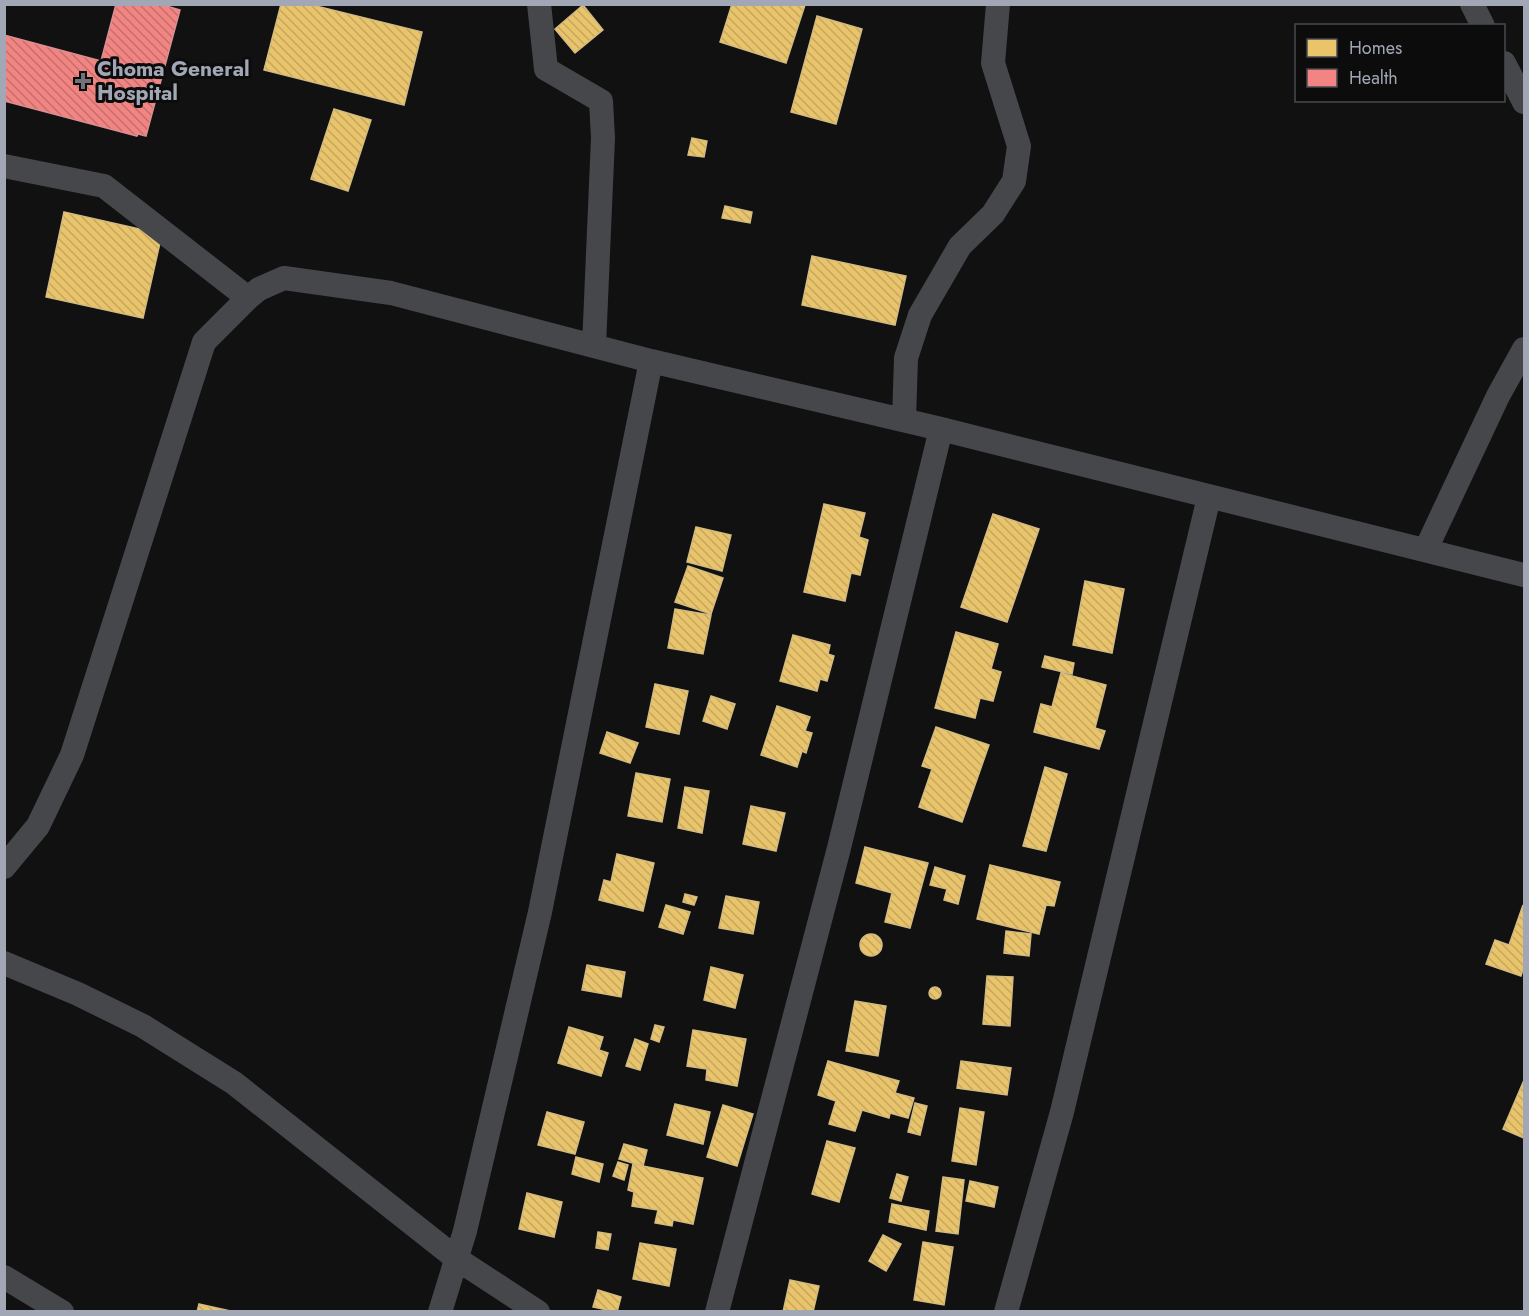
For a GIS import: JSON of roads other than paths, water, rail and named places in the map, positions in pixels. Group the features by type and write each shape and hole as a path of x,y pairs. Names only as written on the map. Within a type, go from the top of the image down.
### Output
{"street":[{"path":"539,4 546,69 601,101 603,138 594,346"},
{"path":"904,420 906,358 920,315 960,246 993,214 1014,181 1019,146 993,63 998,4"},
{"path":"1472,4 1482,24"},
{"path":"1505,67 1524,102"},
{"path":"4,166 104,186 248,297"},
{"path":"4,867 38,826 72,755 204,342 248,297 259,289 284,278 381,292 651,361 941,429 1524,575"},
{"path":"1426,549 1498,396 1524,349"},
{"path":"440,1311 457,1259 540,912 651,361"},
{"path":"717,1311 836,860 941,429"},
{"path":"1006,1311 1062,1112 1209,496"},
{"path":"4,963 78,994 143,1026 234,1083 457,1259 538,1311"},
{"path":"4,1277 62,1311"}],"place":[{"name":"Choma General Hospital","path":"83,81"}]}
